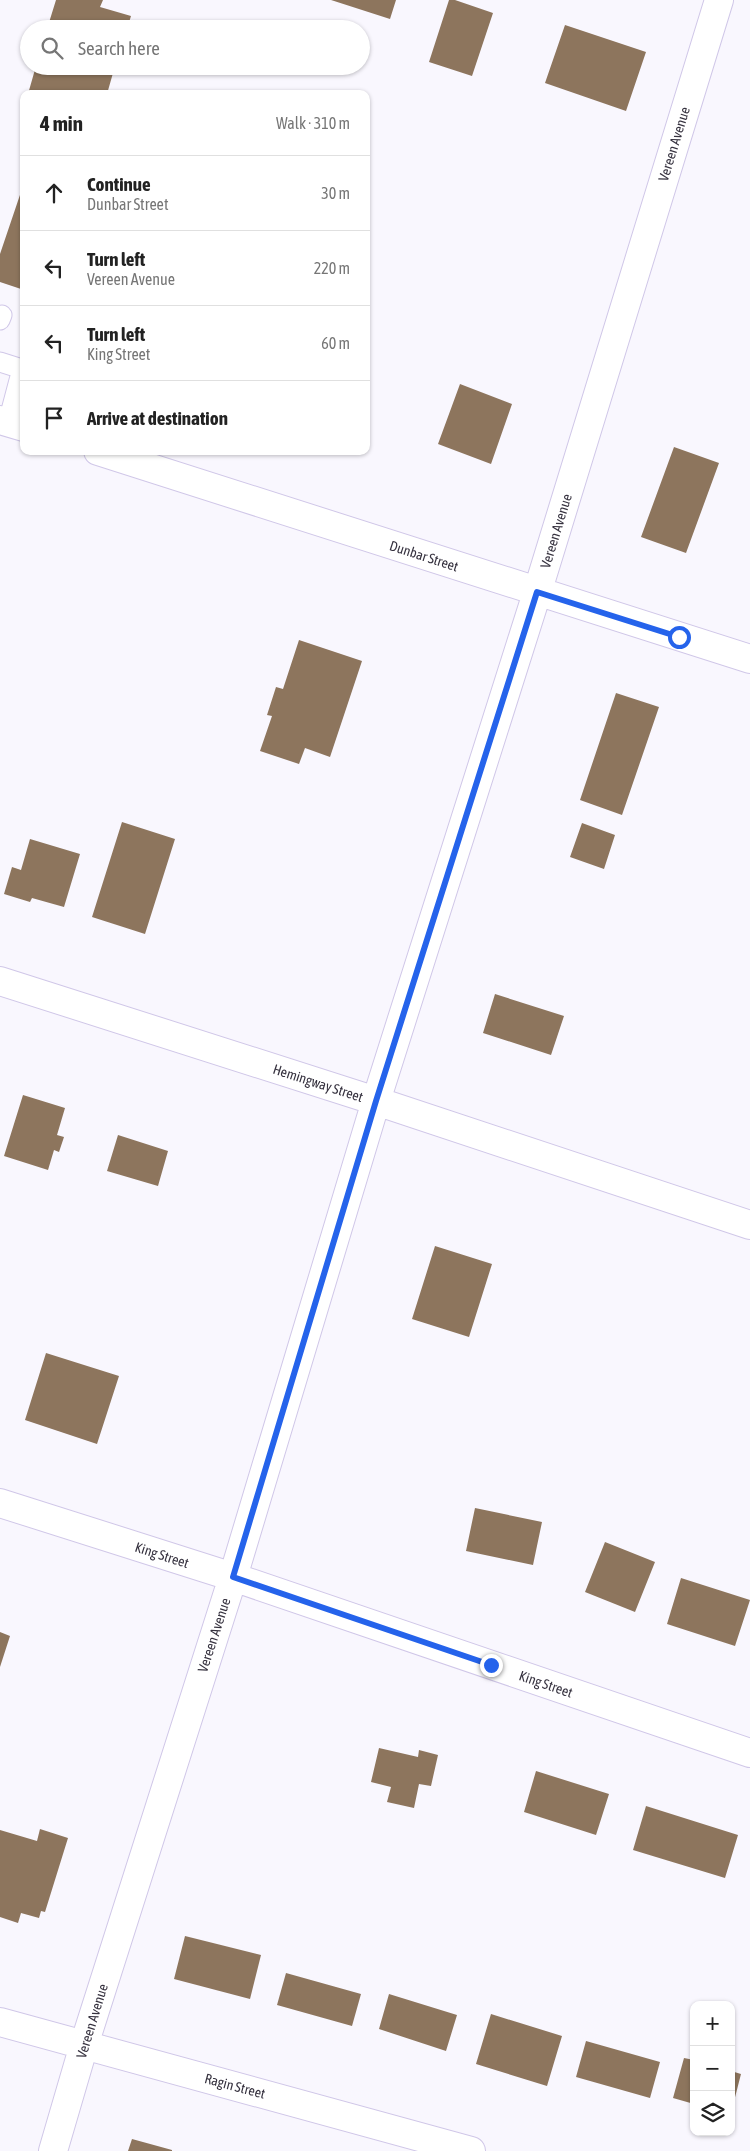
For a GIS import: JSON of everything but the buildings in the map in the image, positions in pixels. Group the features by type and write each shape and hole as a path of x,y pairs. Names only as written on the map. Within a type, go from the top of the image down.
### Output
{"street":[{"name":"Vereen Avenue","path":"53,2151 84,2045 233,1577 376,1101 537,592 719,0"},
{"name":"Dunbar Street","path":"110,455 750,659"},
{"name":"Hemingway Street","path":"0,981 376,1101 750,1225"},
{"name":"King Street","path":"0,1503 233,1577 750,1753"},
{"name":"Ragin Street","path":"0,2022 471,2151"}],"lane":[{"path":"0,362 20,368"},
{"path":"11,423 20,379"}],"route":[{"path":"491,1665 233,1577 376,1101 537,592 679,637"}]}
